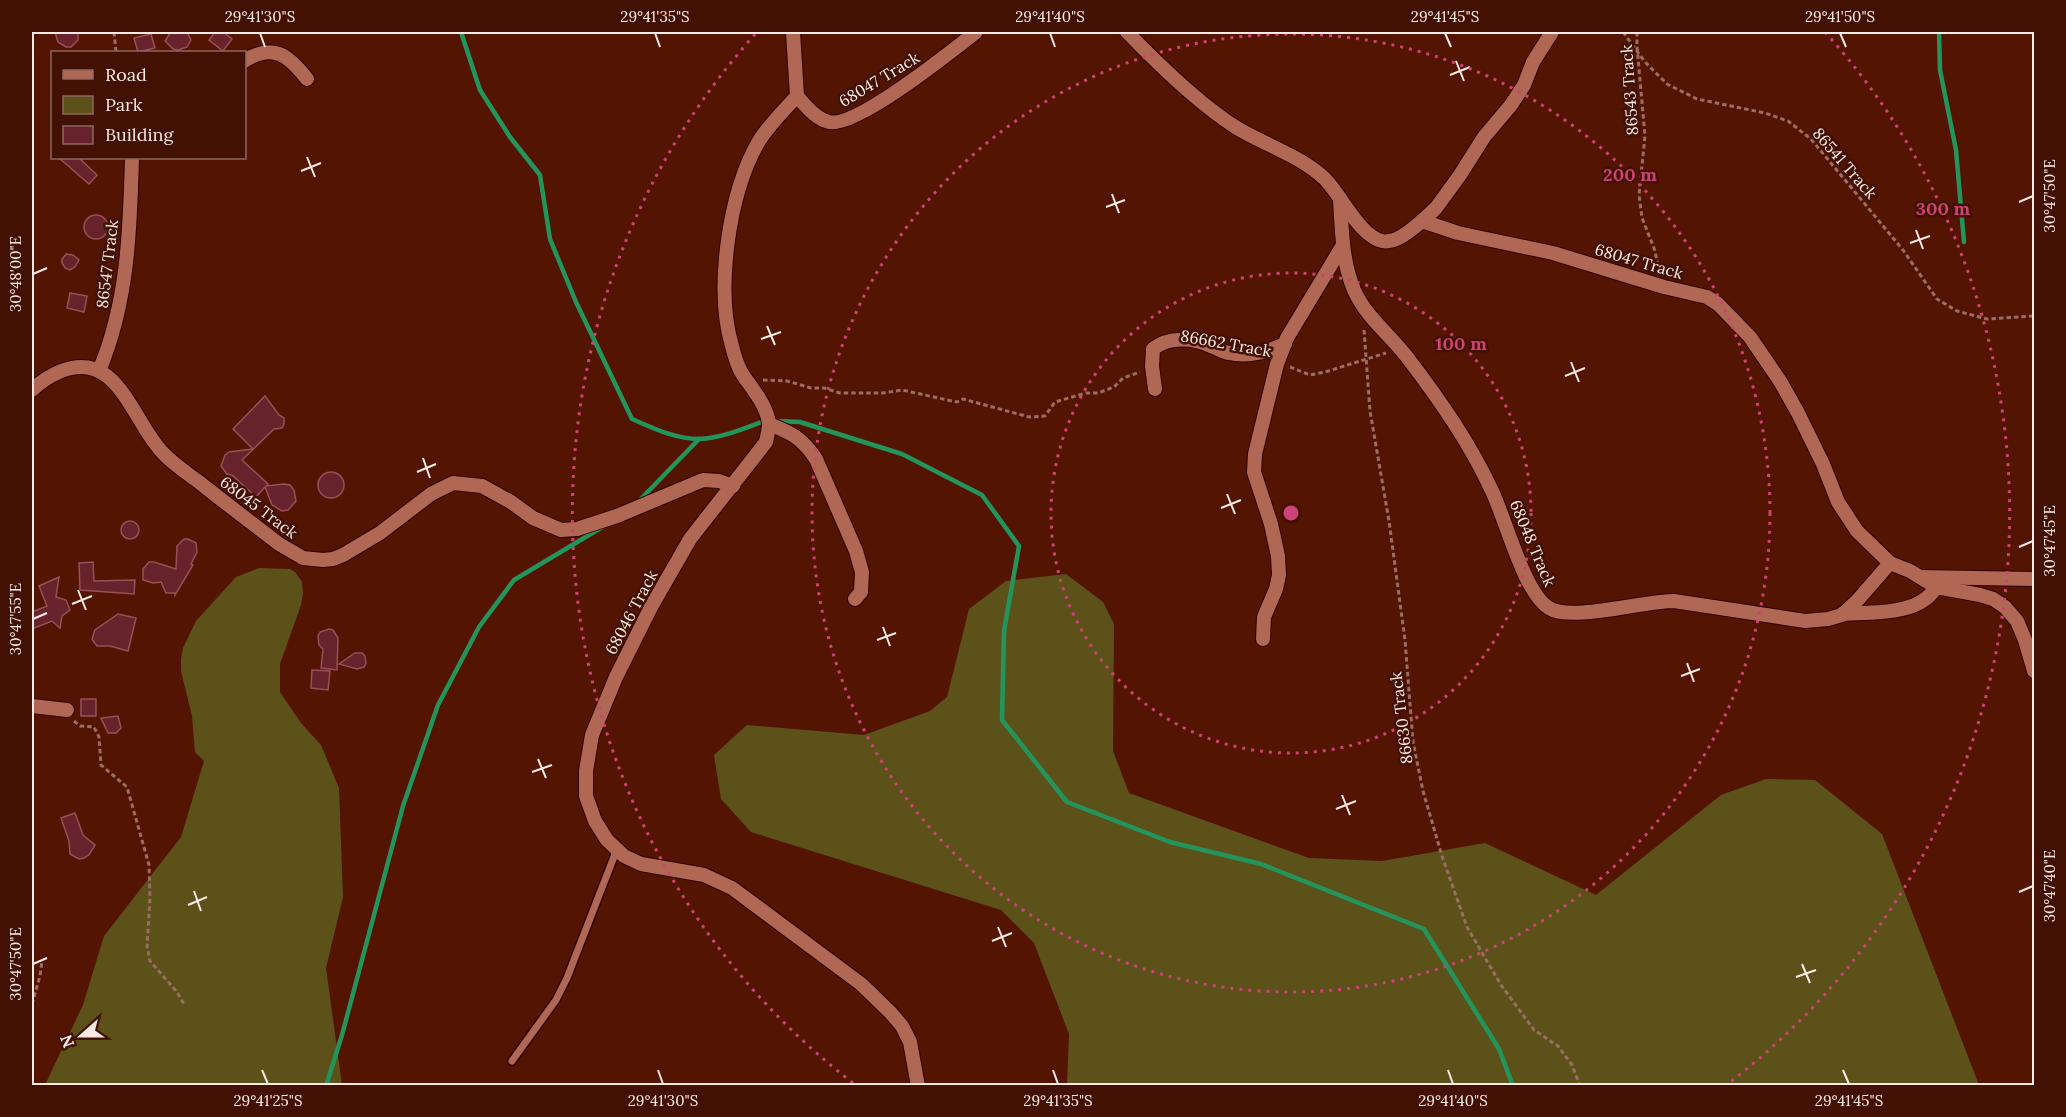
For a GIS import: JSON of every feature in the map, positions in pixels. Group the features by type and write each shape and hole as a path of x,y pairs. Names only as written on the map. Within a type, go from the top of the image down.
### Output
{"street":[{"path":"793,32 797,96 769,128 752,154 742,180 729,229 724,310 731,345 740,370 760,399 769,424 797,436 816,459 856,551 862,572 861,592 855,599"},
{"name":"68047 Track","path":"797,96 819,117 829,122 845,120 879,102 941,61 976,32"},
{"path":"1127,32 1211,109 1237,128 1314,170 1325,179 1363,227 1380,241 1388,241 1406,234 1436,208 1460,176 1484,137 1511,105 1524,85 1533,62 1552,32"},
{"path":"246,60 265,52 284,54 293,61 307,79"},
{"name":"86547 Track","path":"99,371 115,329 121,303 131,204 132,159"},
{"name":"68048 Track","path":"1340,200 1347,269 1362,305 1402,351 1471,449 1493,492 1532,590 1547,608 1559,614 1575,614 1656,601 1674,601 1805,621 1828,620 1842,615 1911,608 1930,597 1936,587"},
{"name":"68047 Track","path":"1422,221 1458,233 1552,253 1664,287 1707,297 1718,304 1750,337 1780,381 1846,517 1869,544 1890,562 1936,587 1980,595 1993,599 2005,607 2017,621 2034,671"},
{"path":"1263,639 1264,617 1276,589 1279,574 1278,556 1271,525 1254,472 1255,454 1277,364 1285,344 1343,245"},
{"path":"1155,389 1152,355 1155,347 1181,339 1198,341 1229,353 1238,354 1267,350 1285,344"},
{"path":"32,390 47,378 67,369 86,367 99,371"},
{"name":"68045 Track","path":"99,371 112,381 163,454 279,544 313,560 333,559 343,555 380,533 431,494 453,483 482,486 511,502 533,518 561,530 577,529 617,516 703,480 719,481 733,486"},
{"name":"68046 Track","path":"769,424 765,442 690,539 651,606 616,677 592,735 586,771 586,796 595,821 607,840 624,856 641,864 704,875 732,888 861,984 902,1026 910,1042 918,1086"},
{"path":"1842,615 1874,584 1890,562"},
{"path":"1920,577 2034,579"},
{"path":"32,706 67,710"}],"lane":[{"path":"512,1061 556,999 567,978 617,849"}],"path":[{"path":"114,32 116,51"},
{"name":"86541 Track","path":"1623,32 1667,84 1697,99 1765,113 1788,121 1811,139 1903,250 1938,299 1957,311 1987,319 2034,316"},
{"name":"86543 Track","path":"1637,32 1645,136 1639,195 1642,218 1654,248 1664,287"},
{"name":"86630 Track","path":"1362,305 1370,411 1389,521 1404,640 1413,742 1423,790 1442,856 1467,927 1501,985 1534,1030 1558,1046 1572,1065 1580,1086"},
{"name":"86662 Track","path":"1277,364 1310,375 1381,354 1402,351"},
{"path":"751,385 762,380 787,381 840,393 883,393 902,390 957,402 963,399 1029,417 1045,416 1054,402 1086,393 1098,393 1114,387 1123,378 1148,370 1152,366"},
{"path":"67,710 70,719 80,726 94,727 99,736 101,765 111,776 127,787 149,865 150,898 147,946 150,961 177,992 185,1006"},
{"path":"32,1004 42,961"}],"green space":[{"path":"259,568 290,569 302,582 301,605 280,664 280,692 301,723 321,745 339,788 343,897 326,968 342,1085 45,1085 83,1005 104,936 181,837 204,761 195,752 192,716 181,671 183,648 196,621 236,577"},
{"path":"1066,574 1103,602 1114,624 1113,751 1129,793 1309,858 1382,861 1485,843 1596,895 1721,795 1766,779 1815,780 1882,834 1979,1085 1067,1085 1069,1034 1034,943 1001,910 751,832 721,799 714,755 747,725 864,735 930,711 947,697 969,609 1006,581"}],"building":[{"path":"55,32 78,32 78,40 71,47 66,47 58,42"},
{"path":"171,32 187,32 191,40 187,47 173,49 165,41"},
{"path":"215,32 223,32 232,39 223,51 209,40"},
{"path":"151,34 155,48 138,51 134,38"},
{"path":"60,159 80,159 97,175 89,184"},
{"path":"96,215 101,216 107,222 107,232 101,238 96,239 91,238 85,232 84,227 85,222 91,216"},
{"path":"66,254 73,255 79,260 70,270 62,263"},
{"path":"70,293 87,296 84,312 67,308"},
{"path":"265,396 279,415 284,418 284,424 282,428 274,429 242,460 268,484 266,486 290,485 294,490 296,501 288,510 282,511 272,505 265,487 256,497 233,476 227,474 221,466 225,455 229,452 253,449 233,429"},
{"path":"331,472 340,476 344,485 340,494 331,498 322,494 318,485 322,476"},
{"path":"130,521 136,524 139,530 136,536 130,539 124,536 121,530 124,524"},
{"path":"184,539 196,543 197,552 191,564 193,565 175,595 175,593 166,593 161,582 153,583 143,580 143,569 149,562 176,569 177,546"},
{"path":"93,562 94,581 135,580 134,594 80,590 79,563"},
{"path":"59,577 56,597 66,600 70,610 62,616 60,628 52,621 32,629 32,612 47,606 39,586"},
{"path":"118,614 136,618 128,651 110,646 97,646 92,639 95,630"},
{"path":"333,630 338,638 337,670 321,668 323,649 319,645 318,636 320,632"},
{"path":"355,653 362,653 365,656 364,667 357,669 339,664"},
{"path":"312,670 330,671 328,690 311,688"},
{"path":"81,699 96,699 96,716 81,716"},
{"path":"118,716 121,728 116,733 108,733 101,718"},
{"path":"75,813 83,835 95,845 89,855 79,859 70,854 69,841 61,818"}],"waterway":[{"path":"461,32 480,90 510,137 540,175 550,239 576,302 632,419 690,439 725,435 767,420"},
{"path":"1939,32 1940,70 1956,150 1964,242"},
{"path":"775,421 800,422 902,454 982,495 1019,546 1004,631 1002,720 1067,802 1170,842 1261,864 1424,929 1499,1049 1513,1086"},
{"path":"637,503 699,439"},
{"path":"326,1086 342,1035 403,806 438,705 479,627 514,580 604,526"}]}
